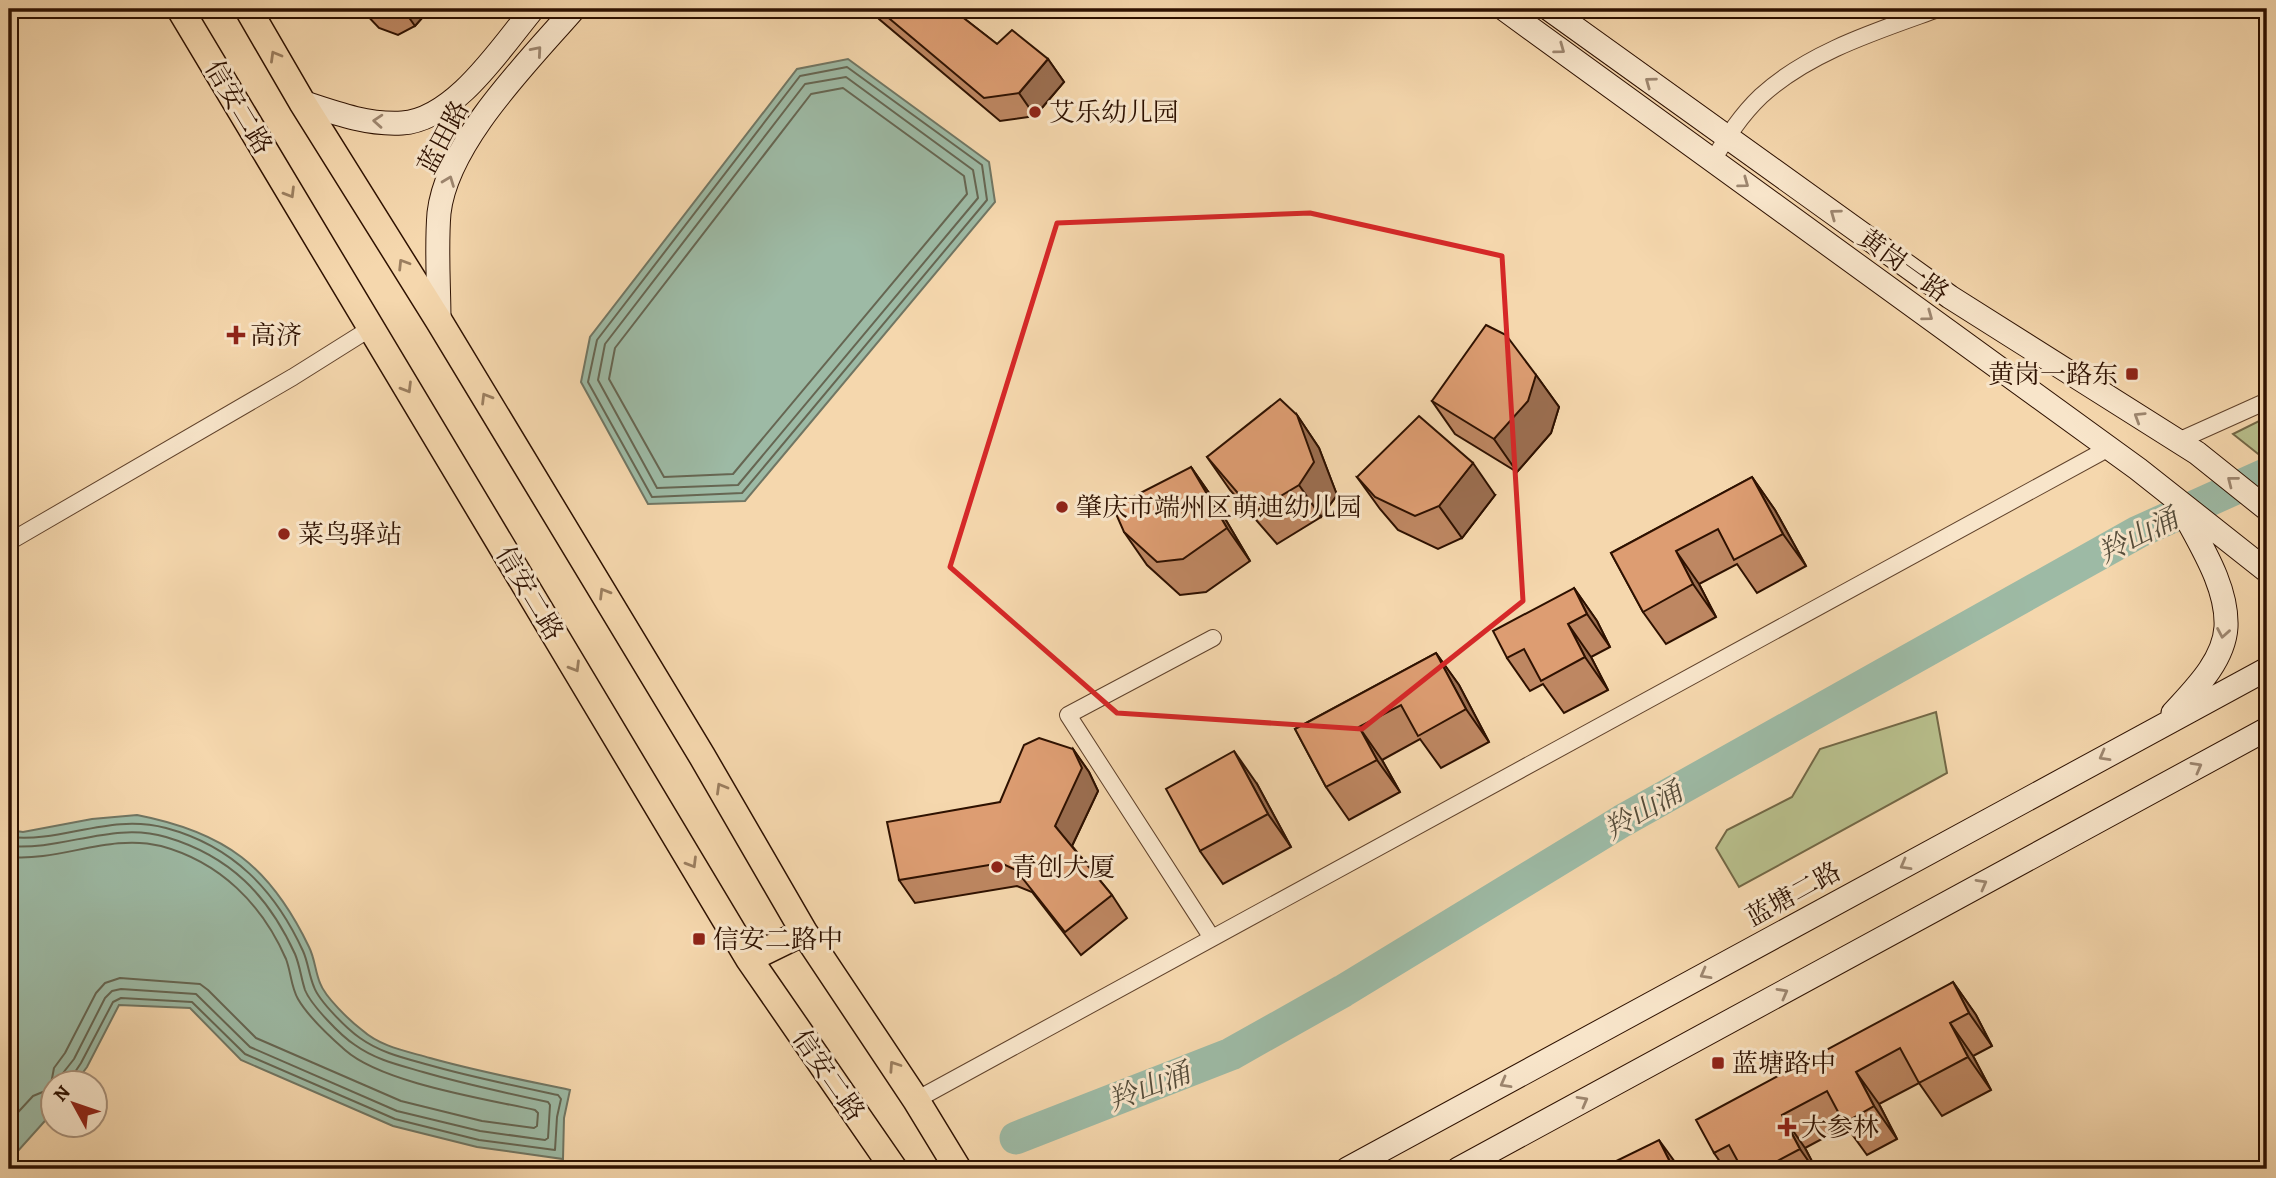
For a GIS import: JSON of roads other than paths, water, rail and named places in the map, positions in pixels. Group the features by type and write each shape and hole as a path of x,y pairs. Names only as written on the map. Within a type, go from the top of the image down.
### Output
{"main road":[{"name":"信安二路","path":"180,9 749,959 894,1169"},
{"path":"247,9 695,745 804,932 958,1168"},
{"name":"蓝田路","path":"302,103 353,119 404,123 428,116 448,104 479,74 533,9"},
{"name":"蓝田路","path":"439,321 439,212 447,181 476,129 500,94 574,9"},
{"name":"黄岗一路","path":"1504,9 2138,469 2267,571"},
{"name":"黄岗一路","path":"1549,9 1950,297 2187,447 2267,509"},
{"path":"2164,723 2200,683 2217,655 2226,628 2222,596 2211,567 2177,500"},
{"name":"蓝塘二路","path":"1347,1169 2267,669"},
{"path":"1458,1169 2267,729"},
{"path":"749,959 804,932"}],"street":[{"path":"1713,160 1740,118 1761,96 1794,71 1860,37 1938,9"},
{"path":"9,542 293,377 371,328"},
{"path":"2187,447 2267,401"},
{"path":"916,1100 2109,448"},
{"path":"1212,938 1068,715 1213,638"}],"water":[{"path":"848,59 989,162 995,202 745,501 648,504 581,382 590,337 797,69"},
{"path":"137,815 168,822 196,831 241,857 261,874 294,919 311,951 318,978 327,995 345,1015 377,1041 447,1063 570,1090 564,1118 563,1159 477,1147 393,1126 241,1060 190,1008 119,1005 85,1070 38,1070 38,1129 9,1161 9,830 23,832 92,819"}],"waterway":[{"name":"羚山涌","path":"1016,1138 1231,1054 1343,991 1622,821 2138,532 2267,474"}],"place":[{"name":"艾乐幼儿园","path":"1035,112"},
{"name":"高济","path":"236,335"},
{"name":"黄岗一路东","path":"2132,374"},
{"name":"肇庆市端州区萌迪幼儿园","path":"1062,507"},
{"name":"菜鸟驿站","path":"284,534"},
{"name":"青创大厦","path":"997,867"},
{"name":"信安二路中","path":"699,939"},
{"name":"蓝塘路中","path":"1718,1063"},
{"name":"大参林","path":"1787,1127"}]}
